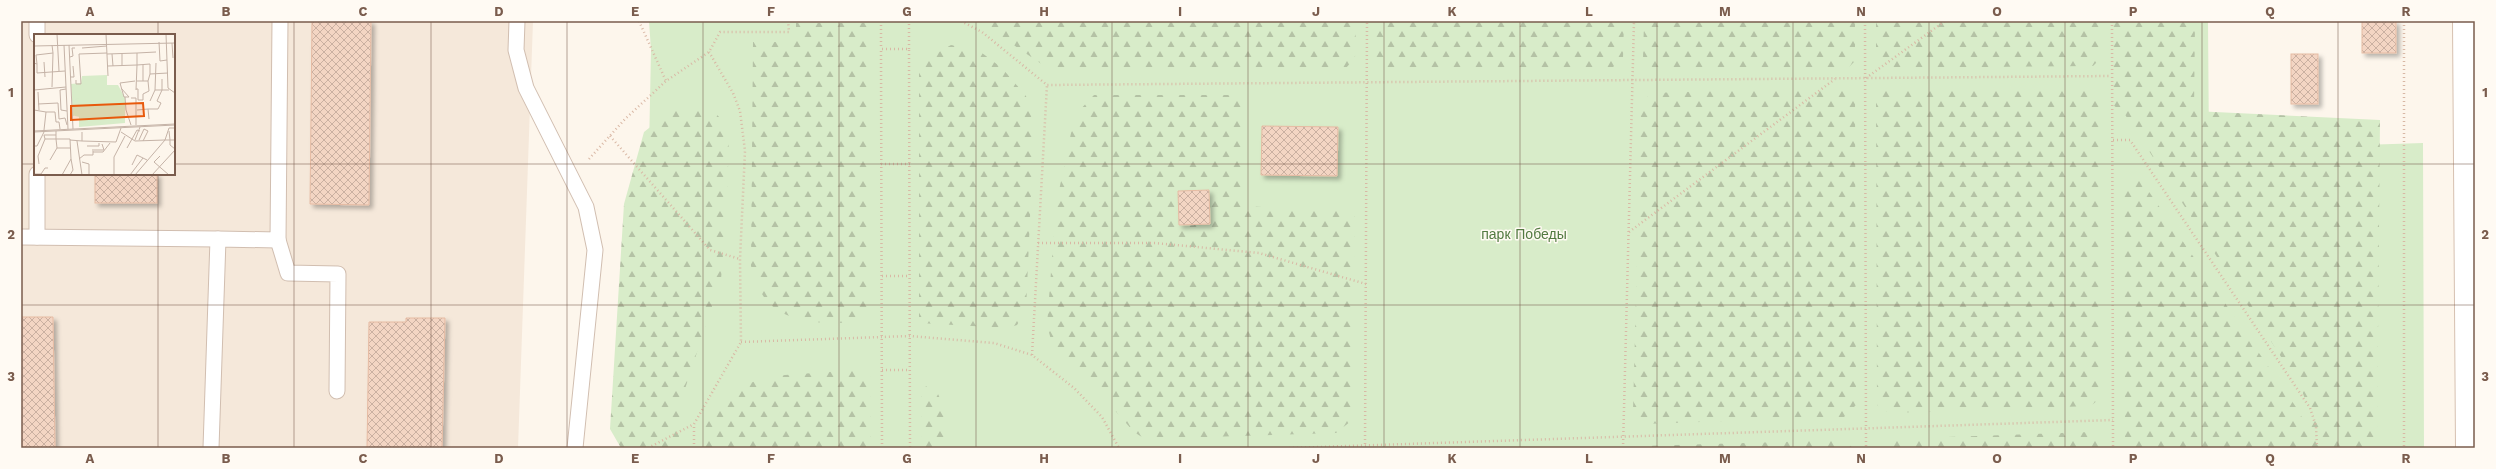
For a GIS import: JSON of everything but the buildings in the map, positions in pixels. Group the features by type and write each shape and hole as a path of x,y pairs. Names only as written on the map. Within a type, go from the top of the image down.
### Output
{"main road":[{"path":"2464,21 2467,448"}],"lane":[{"path":"37,21 37,34"},
{"path":"280,21 278,240 288,273 338,274 338,391"},
{"path":"517,21 516,50 526,88 586,207 595,250 575,448"},
{"path":"37,175 37,237"},
{"path":"21,237 278,240"},
{"path":"211,448 218,240"}],"path":[{"path":"639,21 666,81"},
{"path":"571,179 610,136 666,81 709,52 720,32 788,32 788,21"},
{"path":"881,21 882,448"},
{"path":"909,21 910,448"},
{"path":"962,21 982,32 1047,85 2112,76"},
{"path":"1365,447 1367,21"},
{"path":"1623,448 1634,21"},
{"path":"1865,21 1866,448"},
{"path":"1865,78 1944,21"},
{"path":"2112,21 2113,448"},
{"path":"2404,21 2404,448"},
{"path":"881,49 909,49"},
{"path":"694,448 694,424 741,342 740,259 744,151 740,111 733,93 709,52"},
{"path":"1629,233 1836,78"},
{"path":"1032,355 1047,85"},
{"path":"610,136 710,250 740,259"},
{"path":"2112,140 2130,140 2310,408 2316,426 2317,448"},
{"path":"881,164 910,164"},
{"path":"1038,244 1155,242 1259,253 1366,284"},
{"path":"882,276 910,276"},
{"path":"741,342 910,336 994,343 1032,355 1074,388 1102,417 1119,448"},
{"path":"882,370 910,370"},
{"path":"1289,448 1365,447 2113,420"},
{"path":"648,448 694,424"}],"shaded area":[{"path":"21,21 533,21 518,448 21,448"}],"green space":[{"name":"парк Победы","path":"649,21 2208,21 2209,150 2423,143 2424,448 625,448 646,301 651,50"},
{"path":"978,21 1356,21 1355,58 1345,69 1052,71"},
{"path":"1375,21 1624,21 1623,58 1613,67 1385,69 1375,60"},
{"path":"1644,21 1855,21 1855,61 1849,67 1654,69 1643,59"},
{"path":"1876,21 2100,21 2100,59 2093,66 1885,68 1876,62"},
{"path":"2111,21 2195,21 2194,111 2380,120 2377,448 2310,448 2309,410 2301,388 2133,126 2123,112 2110,103"},
{"path":"796,23 869,23 870,319 842,323 811,322 782,313 771,305 762,294 751,266 753,42 796,42"},
{"path":"951,45 978,50 1002,68 1026,96 1034,126 1026,310 1017,325 1008,328 919,323 919,73 930,57"},
{"path":"1849,87 1855,96 1856,405 1844,417 1643,424 1633,412 1641,105 1650,93"},
{"path":"1884,89 2093,90 2101,98 2100,398 2091,406 1889,413 1877,405 1876,96"},
{"path":"1094,95 1242,95 1242,206 1355,212 1351,421 1336,433 1145,439 1134,432 1103,397 1053,347 1047,325 1056,205 1071,133 1077,113"},
{"path":"673,109 714,111 729,129 727,208 721,279 682,398 678,448 621,448 610,429 624,204 644,132"},
{"path":"2130,178 2141,180 2300,413 2308,433 2309,448 2125,448 2124,187"},
{"path":"870,369 871,448 705,448 705,425 738,387 771,376"},
{"path":"921,383 938,394 946,412 947,448 922,448"},
{"path":"2090,432 2099,442 2099,448 1880,448 1889,439"},
{"path":"1843,440 1853,448 1641,448 1642,446"}]}
